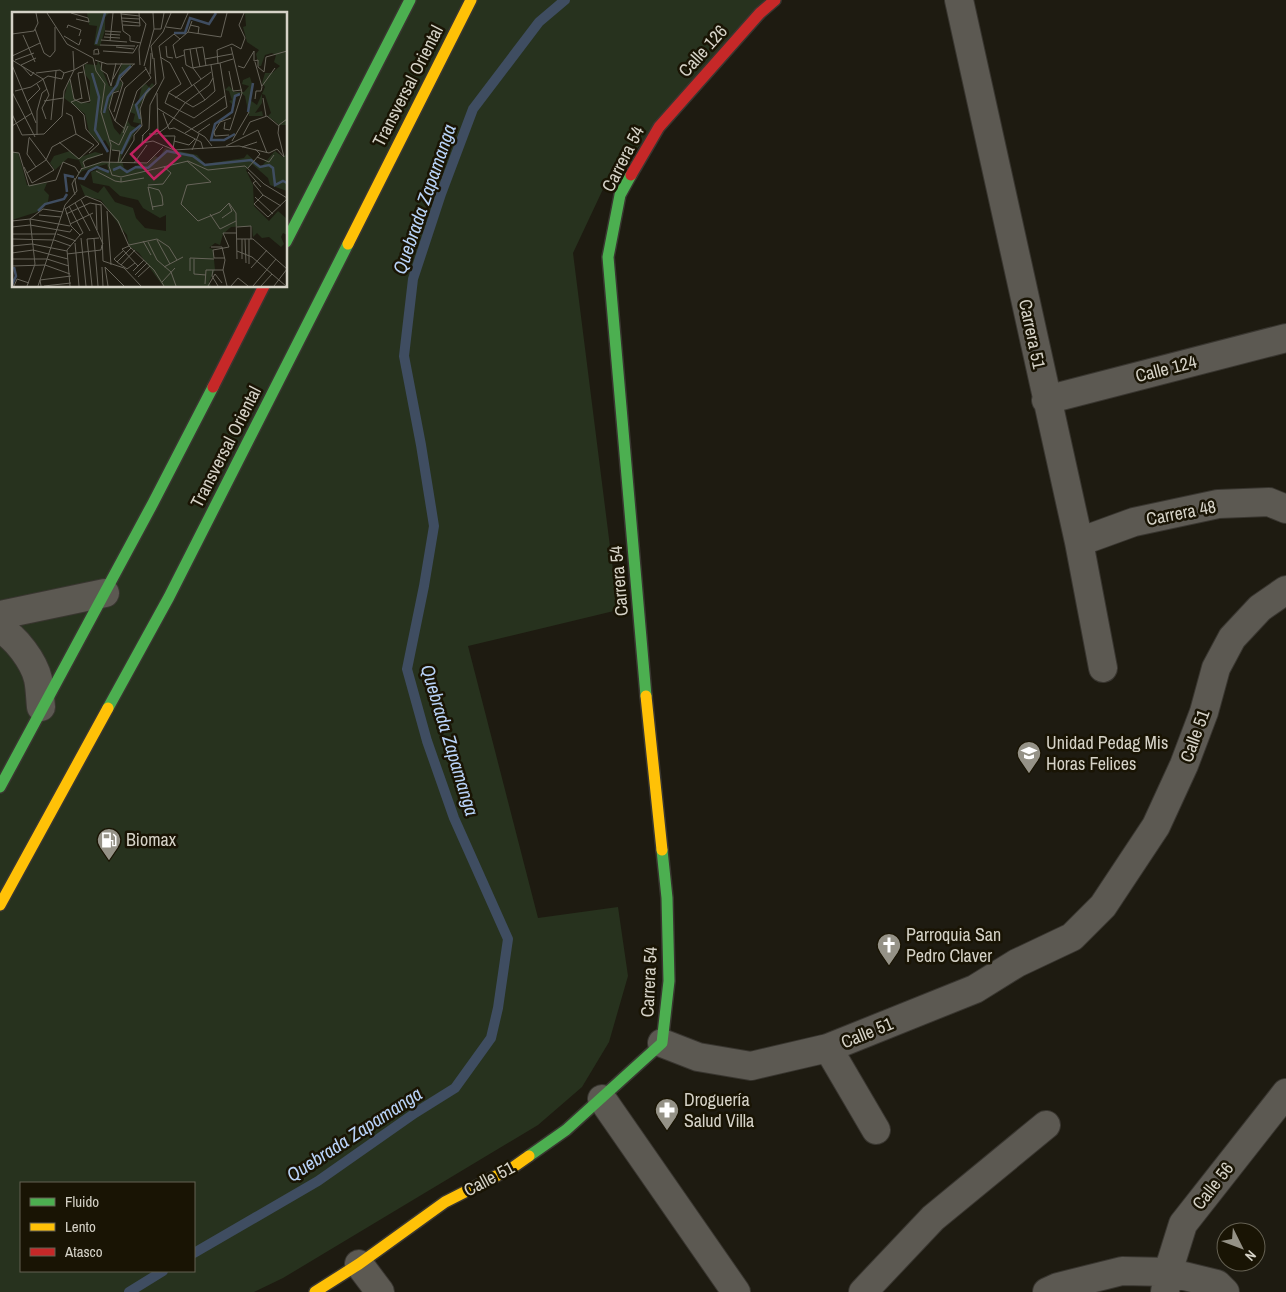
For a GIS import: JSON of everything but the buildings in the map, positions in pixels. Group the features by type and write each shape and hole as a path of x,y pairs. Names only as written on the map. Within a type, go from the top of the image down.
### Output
{"main road":[{"path":"288,238 410,0"},
{"name":"Transversal Oriental","path":"0,905 169,597 471,0"},
{"name":"Calle 126","path":"659,126 760,13 775,0"},
{"name":"Carrera 54","path":"659,126 620,195 608,257 650,741 667,898 669,981 662,1043"},
{"path":"0,787 41,707 154,501 263,288"},
{"name":"Calle 51","path":"315,1292 359,1264 445,1202 512,1168 566,1130 662,1043"}],"street":[{"name":"Carrera 51","path":"959,0 1046,400 1079,542 1103,668"},
{"name":"Calle 124","path":"1046,400 1286,338"},
{"name":"Carrera 48","path":"1079,542 1134,522 1218,504 1268,502 1286,509"},
{"name":"Calle 51","path":"662,1043 698,1057 751,1066 828,1048 975,989 1017,963 1072,937 1103,906 1156,826 1188,756 1204,712 1216,668 1232,638 1260,608 1286,590"},
{"path":"0,615 105,593"},
{"path":"0,629 25,652 38,678 41,707"},
{"path":"828,1048 876,1130"},
{"name":"Calle 56","path":"1167,1282 1184,1224 1286,1093"},
{"path":"602,1099 736,1292"},
{"path":"863,1292 933,1218 1046,1125"},
{"path":"359,1264 380,1292"},
{"path":"1047,1292 1058,1287 1122,1271 1167,1282 1217,1284 1226,1292"}],"green space":[{"path":"0,0 765,0 604,187 573,253 618,610 468,646 538,918 618,907 628,976 609,1042 582,1087 538,1125 283,1278 254,1292 0,1292"}],"waterway":[{"name":"Quebrada Zapamanga","path":"195,1252 318,1181 415,1113 455,1088 491,1038 498,1008 508,939 454,818 427,741 407,669 434,526 404,356 413,279 441,194 473,109 539,22 565,0"},
{"name":"Quebrada Zapamanga","path":"129,1292 161,1272"}],"traffic: fast":[{"path":"288,238 410,0"},
{"path":"631,175 620,195 608,257 646,696"},
{"path":"108,708 169,597 348,244"},
{"path":"0,787 153,503 213,387"},
{"path":"529,1156 566,1130 662,1043 669,981 667,898 662,850"}],"traffic: slow":[{"path":"348,244 471,0"},
{"path":"646,696 662,850"},
{"path":"0,905 108,708"},
{"path":"315,1292 359,1264 445,1202 512,1168 529,1156"}],"traffic: jam":[{"path":"631,175 659,127 760,13 775,0"},
{"path":"213,387 263,288"}],"place":[{"name":"Unidad Pedag Mis Horas Felices","path":"1029,774"},
{"name":"Biomax","path":"109,861"},
{"name":"Parroquia San Pedro Claver","path":"889,966"},
{"name":"Droguería Salud Villa","path":"667,1131"}]}
